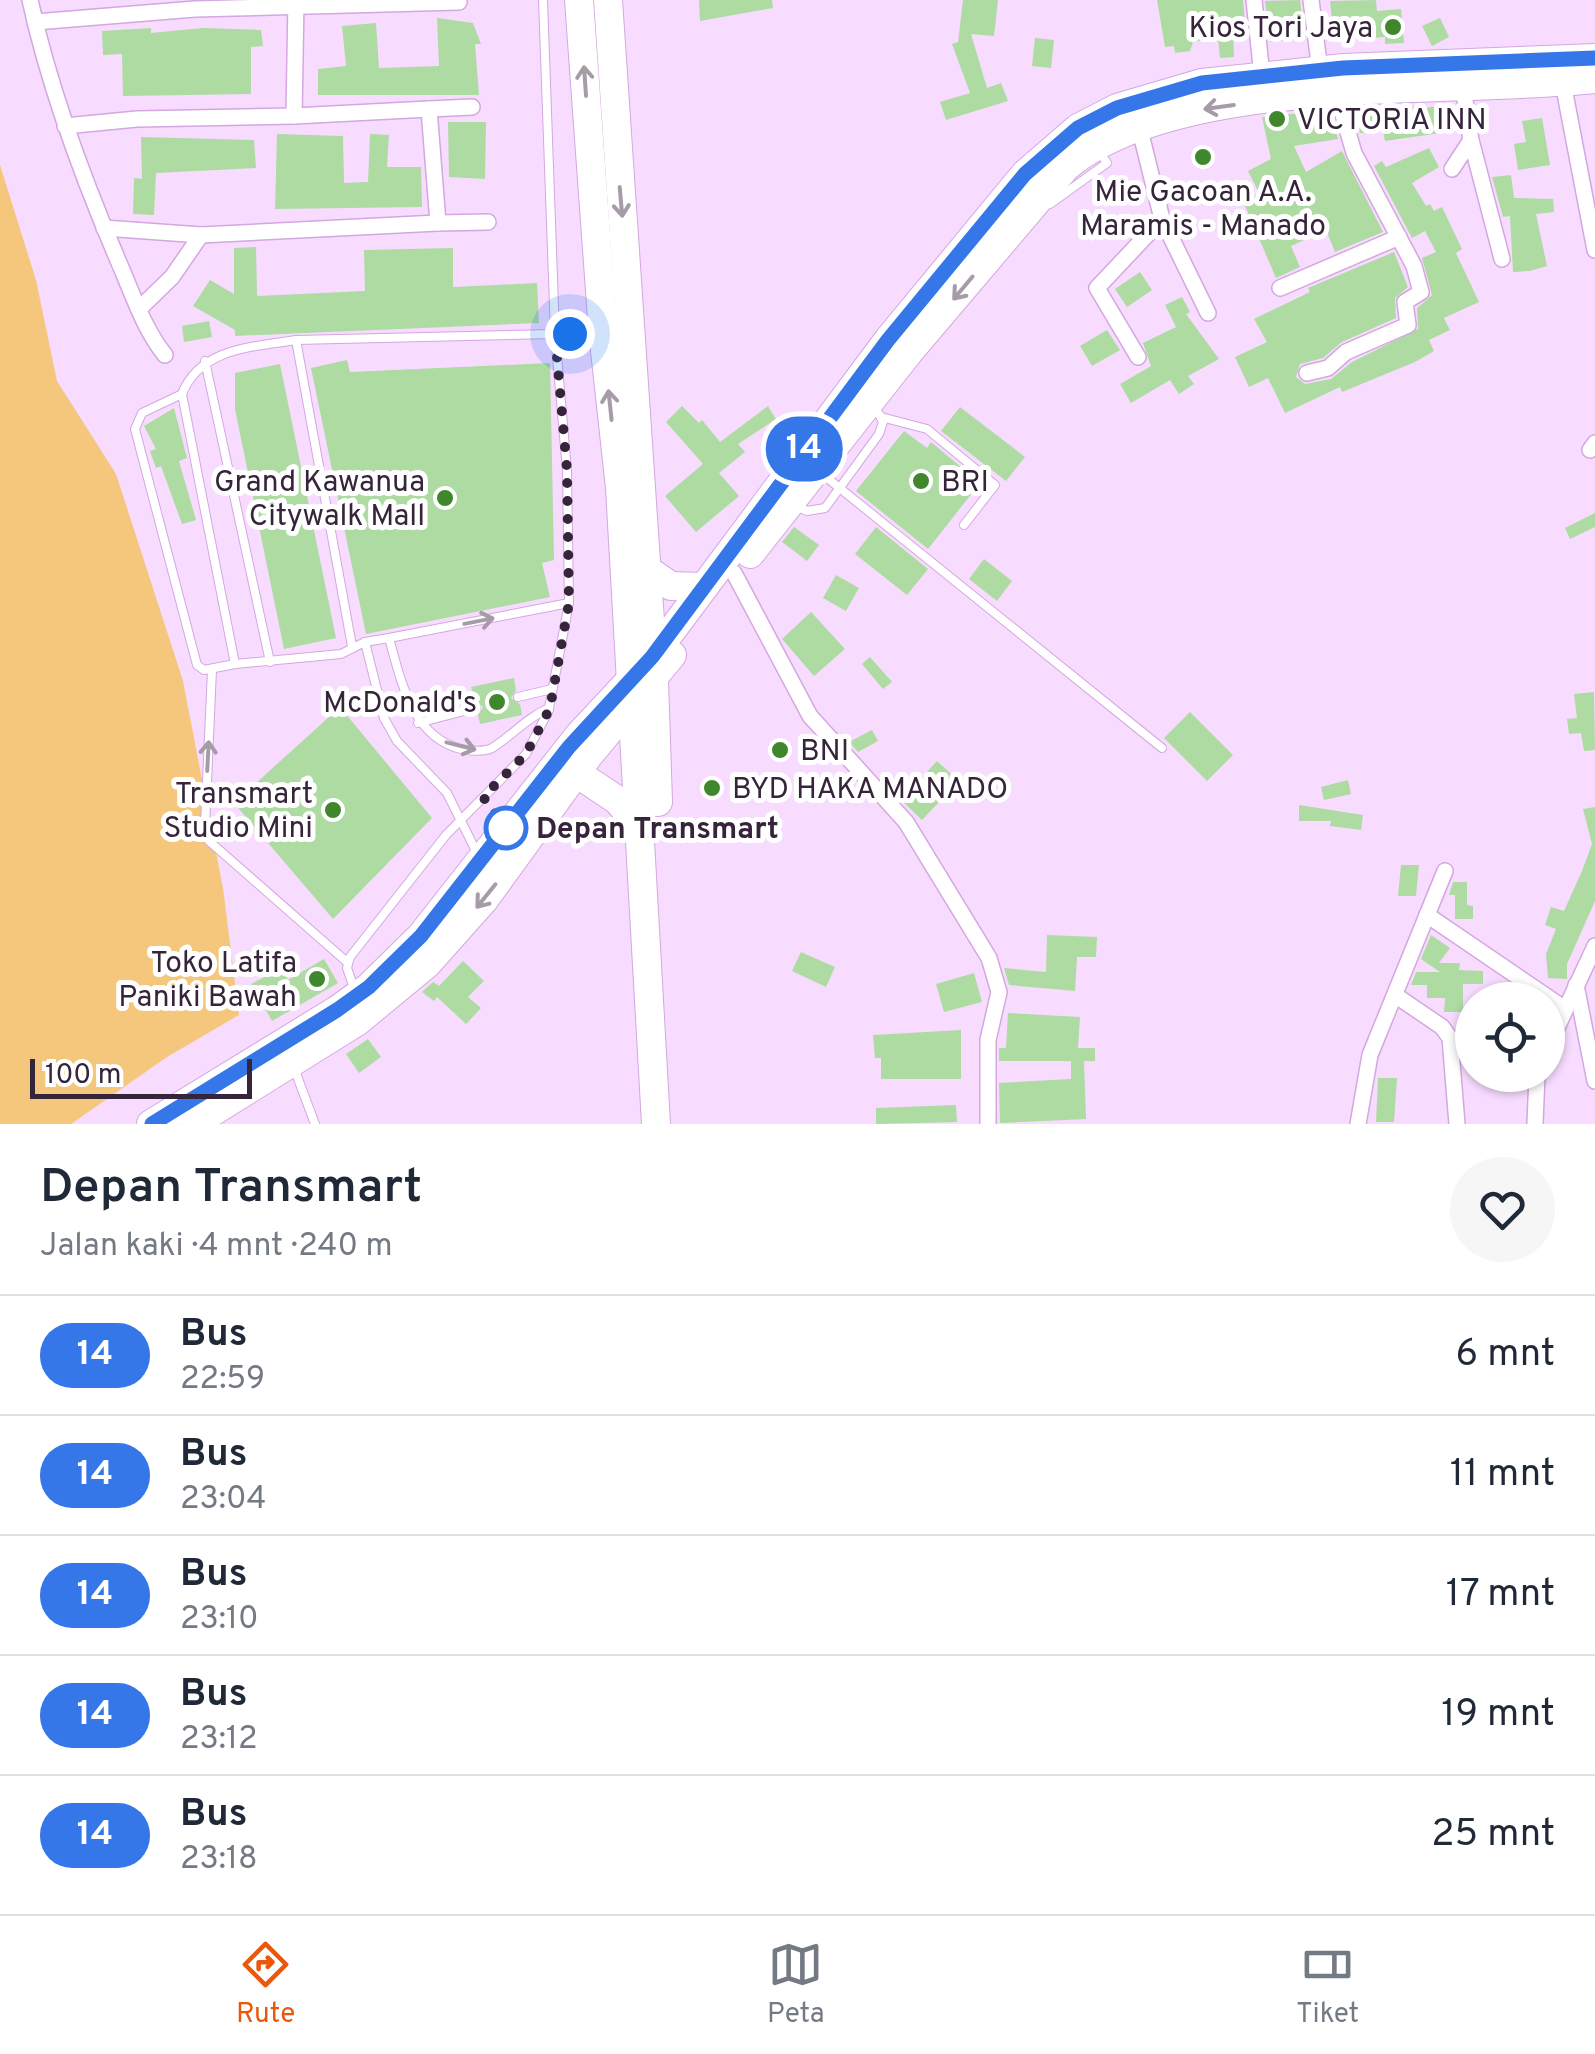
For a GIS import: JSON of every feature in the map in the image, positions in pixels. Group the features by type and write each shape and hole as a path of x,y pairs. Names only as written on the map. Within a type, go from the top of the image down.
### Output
{"highway":[{"path":"579,0 628,616 646,671"},
{"path":"608,0 646,569 656,916 656,1124"},
{"path":"193,1124 358,1021 427,964 484,900 630,708 646,671 680,620 842,399 1046,152 1104,114 1161,92 1320,70 1595,58"},
{"path":"151,1124 357,995 421,936 598,712 646,671 734,573 817,470 875,411 1066,167 1095,147 1138,126 1210,107 1337,94 1595,79"},
{"path":"646,569 671,586 704,587"},
{"path":"598,712 628,616"},
{"path":"630,708 656,916 675,1124"},
{"path":"578,774 616,800 642,828"}],"street":[{"path":"30,0 65,126 139,309 164,355"},
{"path":"1254,0 1262,76"},
{"path":"1311,0 1320,70"},
{"path":"35,22 94,14 296,3 459,2"},
{"path":"294,116 296,3"},
{"path":"1563,83 1595,250"},
{"path":"1463,87 1470,140 1502,259"},
{"path":"1307,373 1328,368 1346,352 1410,322 1404,304 1421,289 1399,237 1354,153 1337,94"},
{"path":"65,126 137,118 294,116 472,107"},
{"path":"429,109 438,223"},
{"path":"1138,126 1162,220 1208,313"},
{"path":"1452,168 1470,140"},
{"path":"1138,358 1097,288 1162,220"},
{"path":"104,228 201,235 488,222"},
{"path":"139,309 172,276 201,235"},
{"path":"1280,288 1399,237"},
{"path":"734,573 810,716 906,822 990,958 999,992 988,1040 988,1124"},
{"path":"1358,1124 1364,1078 1446,871"},
{"path":"1427,915 1524,982"},
{"path":"1565,1010 1595,946"},
{"path":"1584,974 1595,1080"},
{"path":"1395,995 1442,1027 1450,1038 1456,1124"},
{"path":"1536,1124 1537,1092"}],"lane":[{"path":"346,962 462,818 526,754 550,708 569,603 567,470 555,334 543,0"},
{"path":"1042,210 1107,163 1095,147"},
{"path":"235,664 182,394 189,376 205,361 246,348 296,340 603,332"},
{"path":"296,340 352,646"},
{"path":"205,361 270,662"},
{"path":"182,394 142,412 136,429 197,665 212,670 235,664 341,654 365,642 569,603"},
{"path":"791,503 807,510 821,510 879,434 875,411 928,429 996,485 964,525"},
{"path":"817,470 1162,748"},
{"path":"388,638 418,723 446,744 478,751 490,749 529,716 550,708"},
{"path":"365,642 384,718 397,740 447,793 462,818 465,836 482,860"},
{"path":"212,670 205,826 209,841 346,962 357,995"},
{"path":"518,697 552,689"},
{"path":"418,723 476,708"},
{"path":"292,1063 314,1124"}],"shaded area":[{"path":"0,165 36,280 57,381 116,474 183,681 223,888 239,1015 167,1057 71,1124 0,1124"}],"building":[{"path":"699,0 772,0 773,8 700,21"},
{"path":"963,0 998,0 994,36 971,34 987,88 1001,83 1008,101 946,120 940,102 970,93 952,44 958,42"},
{"path":"1157,0 1243,0 1246,33 1233,36 1234,57 1220,58 1218,38 1193,42 1190,51 1175,53 1174,46 1165,47"},
{"path":"1300,0 1305,39 1270,42 1265,1"},
{"path":"1376,0 1377,11 1401,9 1404,43 1385,44 1385,37 1334,41 1330,1"},
{"path":"437,18 473,23 481,44 475,44 479,95 318,95 318,69 346,66 342,26 376,23 379,68 439,66"},
{"path":"1440,18 1449,37 1432,46 1422,26"},
{"path":"151,28 151,33 203,28 261,30 263,46 251,47 251,94 123,96 122,54 103,55 102,31"},
{"path":"1035,38 1054,40 1051,68 1032,66"},
{"path":"1447,104 1454,131 1385,141 1383,131 1360,133 1353,109 1415,106 1416,110"},
{"path":"1330,110 1338,139 1294,146 1306,172 1342,151 1383,232 1335,252 1326,230 1291,246 1300,267 1276,278 1243,201 1259,193 1248,171 1271,159 1262,117"},
{"path":"1542,118 1550,165 1518,170 1514,144 1526,142 1522,121"},
{"path":"448,122 486,122 485,179 449,177"},
{"path":"277,134 343,136 344,183 368,182 370,134 389,135 387,167 421,167 422,207 275,209"},
{"path":"141,137 254,140 256,168 156,173 154,215 133,214 134,178 142,179"},
{"path":"1429,148 1439,167 1412,183 1426,206 1430,204 1434,211 1442,207 1462,249 1456,253 1479,302 1444,318 1450,330 1429,340 1434,351 1415,362 1342,392 1340,387 1285,413 1268,378 1249,387 1235,357 1267,342 1254,319 1310,292 1308,288 1394,252 1408,287 1395,298 1396,318 1342,342 1323,358 1300,364 1296,377 1305,384 1331,379 1352,362 1418,329 1417,308 1432,295 1422,258 1436,252 1425,231 1412,238 1374,166 1382,161 1386,167"},
{"path":"1511,175 1514,198 1553,199 1554,212 1536,214 1547,266 1530,271 1513,272 1510,216 1503,217 1492,177"},
{"path":"256,247 257,296 365,291 364,250 453,248 453,287 537,283 539,323 235,336 235,330 193,306 210,280 234,294 234,248"},
{"path":"1140,272 1152,290 1127,307 1115,289"},
{"path":"1182,297 1190,312 1186,314 1219,359 1188,376 1194,384 1179,394 1170,380 1131,403 1120,384 1151,366 1143,343 1176,327 1165,305"},
{"path":"209,321 212,337 184,342 182,326"},
{"path":"1107,330 1120,350 1092,366 1080,346"},
{"path":"347,360 350,372 550,363 554,560 542,563 550,597 366,634 311,368"},
{"path":"280,364 336,638 284,649 235,409 235,373"},
{"path":"682,406 699,423 702,420 720,442 768,406 776,419 738,444 745,452 719,473 739,496 696,532 665,496 703,464 666,422"},
{"path":"960,407 1025,457 1006,481 941,431"},
{"path":"174,408 187,458 179,461 196,520 182,524 161,466 156,468 150,451 156,449 144,426"},
{"path":"904,431 927,448 931,442 980,483 928,549 856,491"},
{"path":"1595,513 1595,527 1570,539 1565,528"},
{"path":"794,527 819,545 807,561 782,542"},
{"path":"876,527 928,569 907,595 855,554"},
{"path":"984,559 1012,581 997,601 969,579"},
{"path":"836,575 859,588 846,611 823,598"},
{"path":"811,612 845,649 814,676 782,639"},
{"path":"870,657 892,682 883,689 862,664"},
{"name":"McDonald's","path":"514,678 516,690 511,698 520,704 522,715 480,724 478,715 483,707 475,701 471,687"},
{"path":"1594,692 1595,750 1584,751 1581,733 1569,734 1567,719 1577,718 1574,694"},
{"name":"Transmart Studio Mini","path":"340,707 432,818 333,919 234,803"},
{"path":"1190,712 1233,755 1207,781 1164,738"},
{"path":"872,730 878,741 858,752 849,742"},
{"path":"937,761 959,781 922,820 901,800"},
{"path":"1348,780 1351,794 1324,800 1321,787"},
{"path":"1299,805 1363,815 1361,830 1330,826 1331,821 1299,821"},
{"path":"1595,807 1595,901 1567,964 1567,979 1548,978 1546,954 1556,929 1545,925 1551,907 1564,911 1582,871 1592,844 1583,809"},
{"path":"1401,865 1419,865 1416,896 1398,896"},
{"path":"1453,882 1467,882 1467,905 1473,906 1473,919 1455,919 1455,895 1449,895"},
{"path":"1047,935 1097,937 1096,957 1077,957 1075,991 1009,985 1004,968 1046,972"},
{"path":"1431,935 1450,948 1439,963 1460,963 1459,970 1483,971 1483,982 1455,982 1455,1012 1444,1012 1445,998 1427,998 1427,985 1411,985 1416,972 1440,972 1421,959"},
{"path":"801,952 835,967 826,987 792,971"},
{"path":"324,959 338,983 272,1021 251,984 282,968 288,980"},
{"path":"463,961 484,981 468,997 481,1008 466,1024 437,997 434,1001 422,992 433,982 439,986"},
{"path":"974,973 982,1002 944,1012 936,984"},
{"path":"1008,1013 1080,1017 1078,1048 1095,1048 1095,1061 1084,1061 1086,1119 1000,1123 999,1083 1071,1079 1071,1061 999,1061 999,1048 1006,1048"},
{"path":"961,1030 961,1079 881,1079 881,1058 875,1058 873,1035"},
{"path":"368,1039 381,1057 359,1073 346,1054"},
{"path":"1378,1078 1397,1078 1394,1122 1376,1122"},
{"path":"956,1105 957,1122 876,1124 876,1108"}],"bus line":[{"name":"14","path":"152,1124 337,1010 369,987 421,936 569,747 652,657 888,340 1025,174 1078,128 1161,92 1202,83 1343,68 1492,66 1595,58"}],"place":[{"name":"Kios Tori Jaya","path":"1393,27"},
{"name":"VICTORIA INN","path":"1277,119"},
{"name":"Mie Gacoan A.A. Maramis - Manado","path":"1203,157"},
{"name":"BRI","path":"921,481"},
{"name":"Grand Kawanua Citywalk Mall","path":"445,498"},
{"name":"McDonald's","path":"497,702"},
{"name":"BNI","path":"780,750"},
{"name":"BYD HAKA MANADO","path":"712,788"},
{"name":"Transmart Studio Mini","path":"333,810"},
{"name":"Depan Transmart","path":"506,828"},
{"name":"Toko Latifa Paniki Bawah","path":"317,979"}],"route":[{"path":"506,828 483,797 526,754 550,708 569,603 567,470 555,334 570,334"}]}
